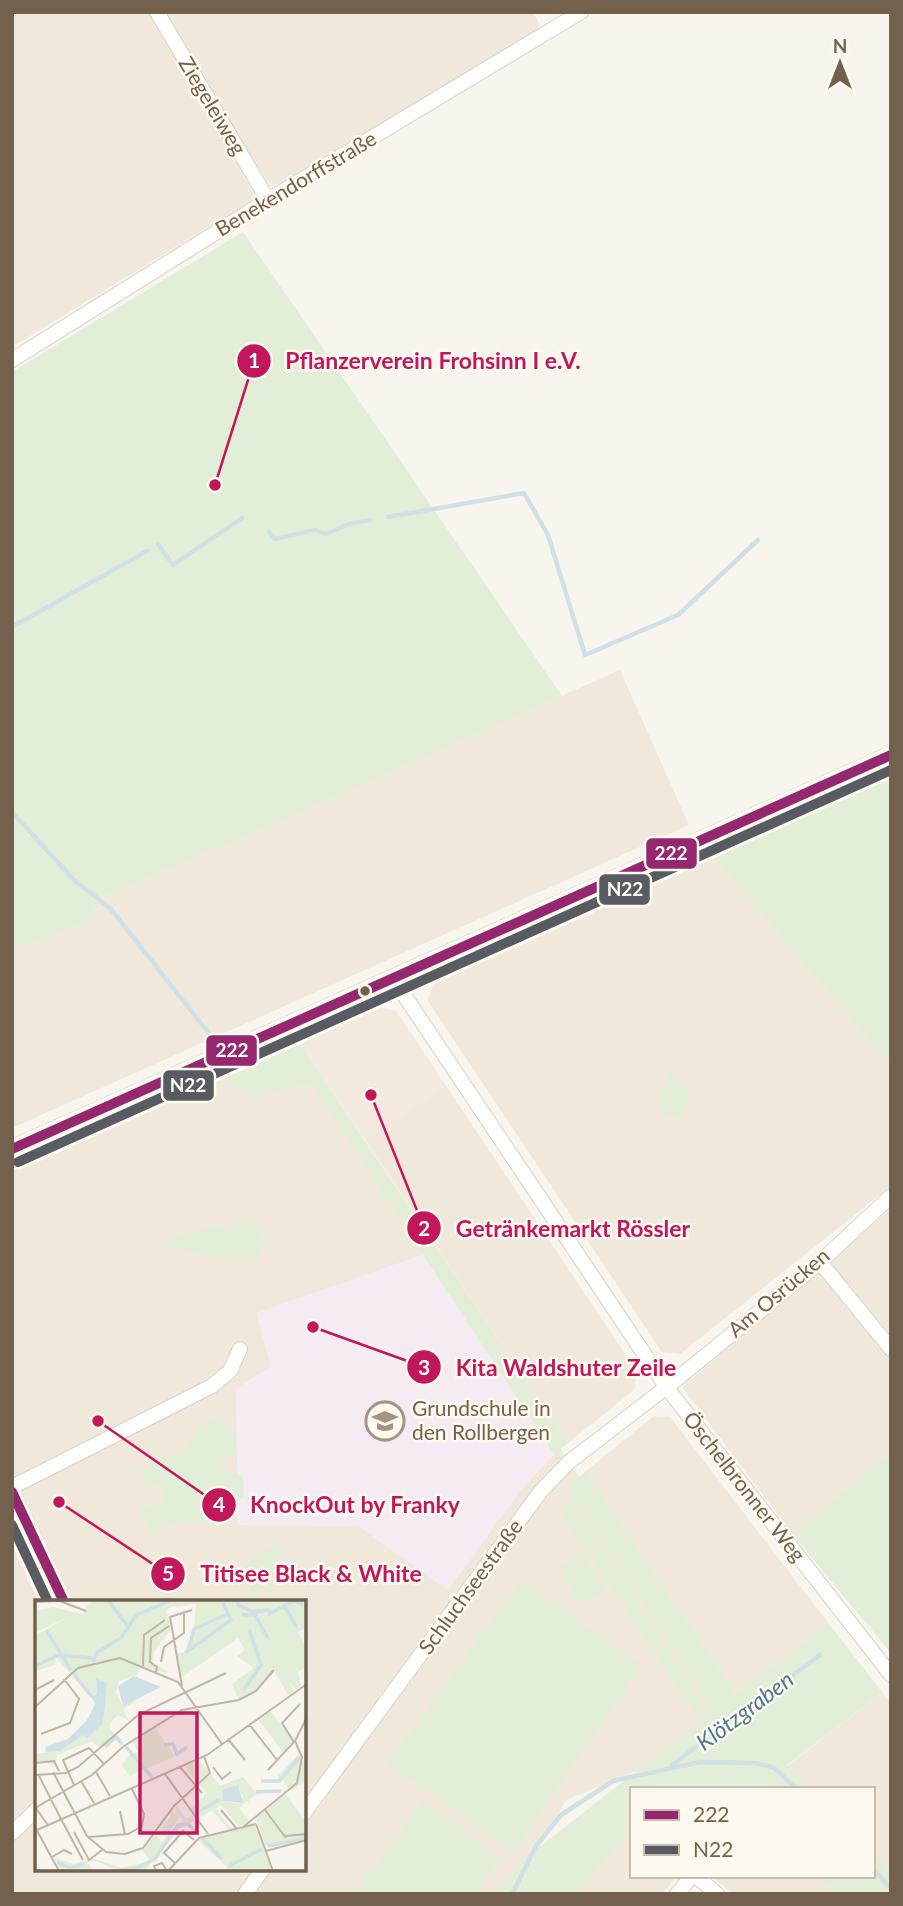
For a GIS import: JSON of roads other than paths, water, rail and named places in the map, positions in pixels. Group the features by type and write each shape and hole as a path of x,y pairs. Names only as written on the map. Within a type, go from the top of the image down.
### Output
{"street":[{"name":"Ziegeleiweg","path":"157,12 268,200"},
{"name":"Benekendorffstraße","path":"12,360 268,200 581,12"},
{"path":"12,1149 891,755"},
{"name":"Öschelbronner Weg","path":"394,980 667,1388 891,1675"},
{"name":"Am Osrücken","path":"667,1388 820,1262 891,1196"},
{"path":"820,1262 891,1349"},
{"path":"64,1600 12,1489 212,1386 230,1371 240,1349"},
{"name":"Schluchseestraße","path":"306,1810 541,1491 569,1462 667,1388"},
{"path":"12,1833 35,1811"},
{"path":"245,1894 262,1871"},
{"path":"677,1894 692,1878"},
{"path":"697,1878 717,1894"}],"waterway":[{"path":"388,517 524,493 548,535 585,655 678,615 758,540"},
{"path":"158,544 173,565 242,518"},
{"path":"269,532 275,539 315,530 326,534 349,524 370,520"},
{"path":"12,627 147,551"},
{"path":"12,812 74,880 110,908 211,1036"},
{"name":"Klötzgraben","path":"672,1765 820,1655"},
{"path":"512,1894 536,1846 561,1815 613,1781 700,1762 753,1763 773,1767 795,1787"},
{"path":"875,1872 891,1888"}],"place":[{"name":"Pflanzerverein Frohsinn I e.V.","path":"215,485"},
{"name":"Getränkemarkt Rössler","path":"371,1095"},
{"name":"Kita Waldshuter Zeile","path":"313,1327"},
{"name":"KnockOut by Franky","path":"98,1421"},
{"name":"Grundschule in den Rollbergen","path":"385,1421"},
{"name":"Titisee Black & White","path":"59,1502"}]}
